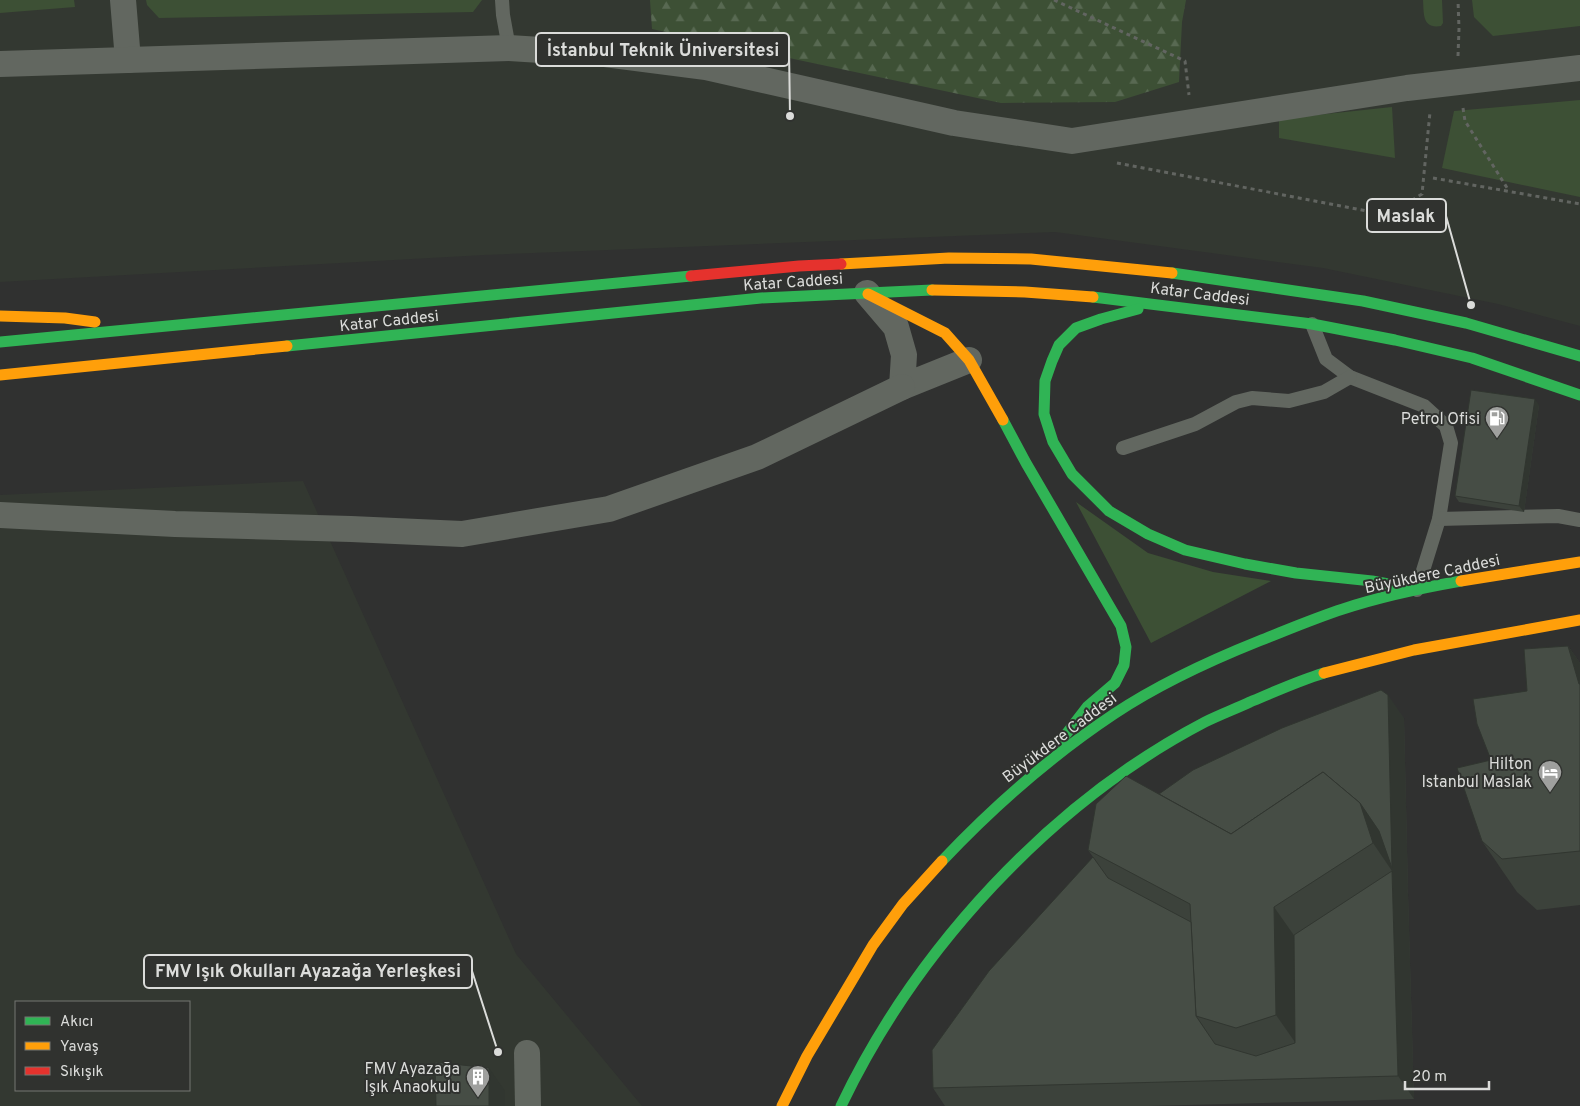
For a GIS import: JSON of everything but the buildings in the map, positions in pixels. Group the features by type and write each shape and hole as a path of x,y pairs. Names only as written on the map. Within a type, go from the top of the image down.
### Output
{"main road":[{"name":"Katar Caddesi","path":"151,328 799,266 949,258 1022,259 1187,275 1363,302 1466,323 1580,356"},
{"name":"Katar Caddesi","path":"0,375 761,298 943,289 1025,292 1159,305 1312,324 1395,340 1472,358 1580,395"},
{"path":"867,293 945,333 969,360 1026,463 1121,626 1126,647 1124,665 1115,683 1087,707 1061,739 1048,763"},
{"path":"1159,305 1128,311 1076,328 1059,345 1044,381 1044,414 1053,442 1072,474 1109,511 1148,534 1185,550 1245,564 1296,573 1372,581 1416,590"},
{"path":"0,316 65,318 151,328"},
{"path":"0,342 151,328"},
{"name":"Büyükdere Caddesi","path":"782,1106 808,1053 863,960 888,923 924,879 975,826 1008,795 1086,734 1128,706 1183,675 1306,622 1347,608 1416,590 1580,562"},
{"path":"841,1106 854,1078 890,1018 921,972 967,912 1002,874 1046,834 1085,800 1132,766 1201,724 1271,692 1314,676 1374,659 1459,641 1580,620"}],"street":[{"path":"123,0 128,60"},
{"path":"0,64 509,48 606,54 706,67 954,123 1072,141 1407,88 1580,68"},
{"path":"867,293 896,327 904,356 902,387"},
{"path":"0,515 175,524 462,534 610,509 757,457 902,387 969,360"},
{"path":"527,1053 528,1106"}],"lane":[{"path":"502,0 509,48"},
{"path":"1312,324 1326,359 1350,377 1424,406 1446,426 1451,443 1439,519 1416,590"},
{"path":"1123,448 1195,424 1236,402 1252,398 1289,401 1324,392 1350,377"},
{"path":"1439,519 1558,516 1580,520"}],"path":[{"path":"1054,0 1185,61 1192,123"},
{"path":"1457,59 1460,29 1458,0"},
{"path":"1463,104 1465,121 1510,192"},
{"path":"1434,178 1580,204"}],"shaded area":[{"path":"0,0 1580,0 1580,326 1498,304 1323,268 1055,232 484,255 0,282"},
{"path":"303,481 516,954 642,1106 0,1106 0,495"}],"green space":[{"path":"0,0 74,0 75,7 0,13"},
{"path":"146,0 482,0 473,12 159,18 147,5"},
{"path":"650,0 1186,0 1182,22 1179,82 1115,102 1001,103 652,29"},
{"path":"1423,0 1442,0 1443,23 1441,26 1427,23 1424,15"},
{"path":"1472,0 1580,0 1580,26 1493,36 1474,17"},
{"path":"1580,100 1580,197 1442,168 1454,111"},
{"path":"1392,107 1395,158 1279,138 1279,119"},
{"path":"1076,502 1148,553 1213,572 1271,581 1151,643"}],"traffic: fast":[{"path":"1172,273 1363,301 1466,323 1580,356"},
{"path":"0,342 691,276"},
{"path":"287,346 761,298 932,290"},
{"path":"1093,297 1312,324 1395,340 1472,358 1580,395"},
{"path":"1138,309 1076,328 1059,345 1052,361 1045,381 1044,414 1053,442 1072,474 1109,511 1148,534 1185,550 1245,564 1296,573 1372,581 1410,588"},
{"path":"1003,420 1121,626 1126,647 1124,665 1115,683 1087,707 1060,742"},
{"path":"942,861 1003,801 1046,764 1114,714 1166,683 1240,649 1301,624 1358,604 1461,581"},
{"path":"841,1106 872,1048 908,991 948,937 993,886 1041,838 1093,794 1148,755 1205,722 1305,679 1324,673"}],"traffic: slow":[{"path":"841,264 949,258 1031,259 1172,273"},
{"path":"932,290 1025,292 1093,297"},
{"path":"868,294 945,333 969,360 1003,420"},
{"path":"0,316 65,318 95,322"},
{"path":"0,375 287,346"},
{"path":"1461,581 1580,562"},
{"path":"1324,673 1414,650 1580,620"},
{"path":"782,1106 807,1056 873,945 903,904 942,861"}],"traffic: jam":[{"path":"691,276 841,264"}],"place":[{"name":"İstanbul Teknik Üniversitesi","path":"790,116"},
{"name":"Maslak","path":"1471,305"},
{"name":"Petrol Ofisi","path":"1497,439"},
{"name":"Hilton Istanbul Maslak","path":"1550,793"},
{"name":"FMV Işık Okulları Ayazağa Yerleşkesi","path":"498,1052"},
{"name":"FMV Ayazağa Işık Anaokulu","path":"478,1098"}]}
